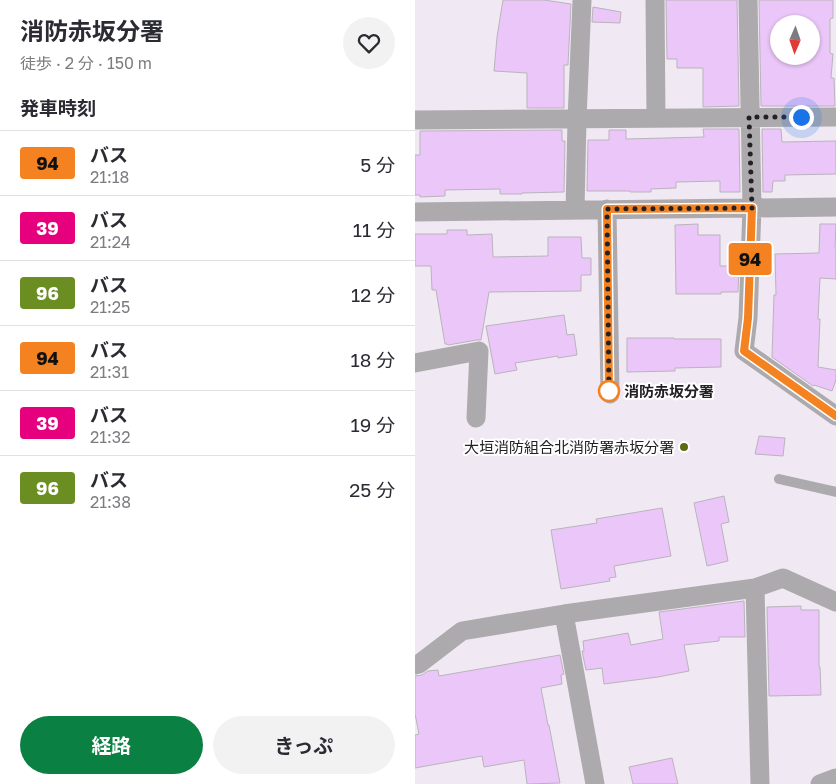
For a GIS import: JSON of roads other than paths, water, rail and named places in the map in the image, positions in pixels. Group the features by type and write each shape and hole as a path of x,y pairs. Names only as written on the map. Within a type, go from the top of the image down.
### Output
{"street":[{"path":"575,210 582,0"},
{"path":"655,0 656,118"},
{"path":"748,0 752,208 748,318 744,351 836,416"},
{"path":"415,120 836,117"},
{"path":"415,212 836,207"},
{"path":"607,209 609,394"},
{"path":"415,363 479,351 476,418"},
{"path":"415,665 419,664 462,631 564,614 755,588 783,578 836,602"},
{"path":"755,588 760,784"},
{"path":"564,614 595,784"},
{"path":"820,784 836,778"}],"lane":[{"path":"779,479 836,492"}],"place":[{"name":"消防赤坂分署","path":"609,391"},
{"name":"大垣消防組合北消防署赤坂分署","path":"684,447"}]}
